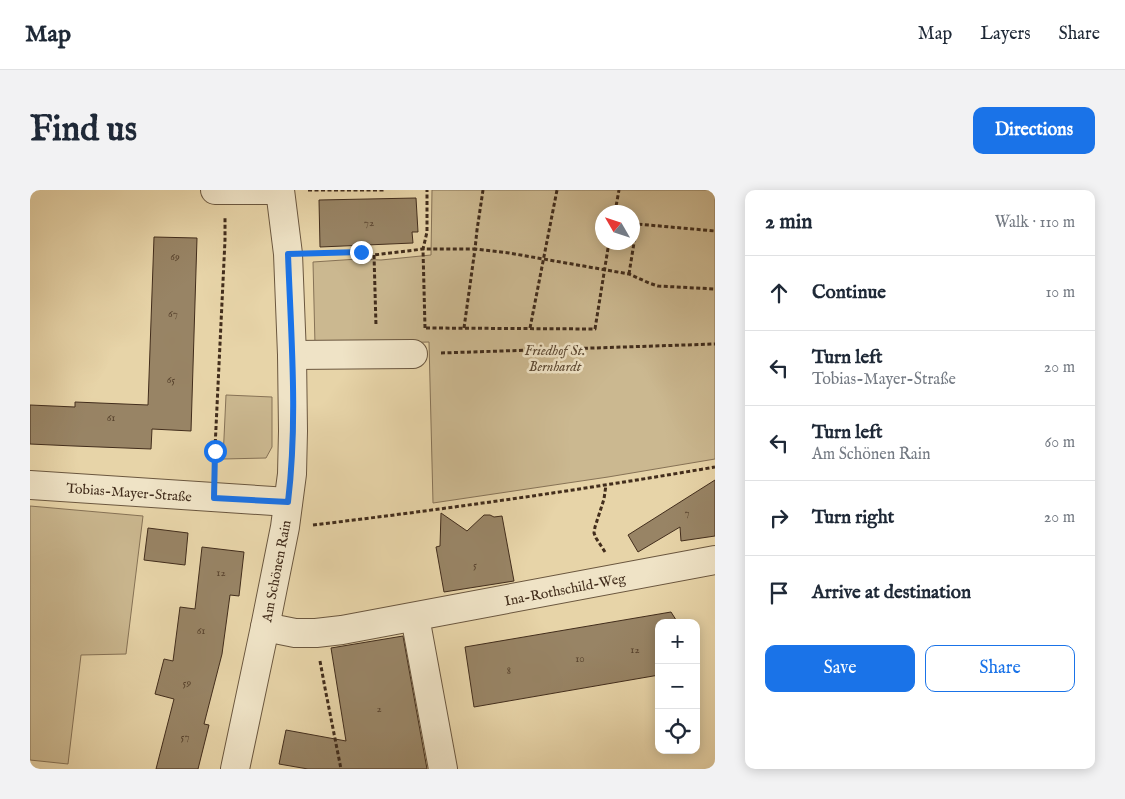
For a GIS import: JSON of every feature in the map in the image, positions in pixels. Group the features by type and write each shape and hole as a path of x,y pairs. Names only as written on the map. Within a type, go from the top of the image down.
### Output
{"street":[{"path":"220,190 280,190"},
{"name":"Am Schönen Rain","path":"234,769 265,627 292,474 292,355 288,254 280,190"},
{"path":"292,355 414,341"},
{"name":"Tobias-Mayer-Straße","path":"30,485 214,498 286,514"},
{"name":"Ina-Rothschild-Weg","path":"265,627 295,633 342,630 715,560"},
{"path":"414,617 443,769"}],"path":[{"path":"214,498 225,240 220,190"},
{"path":"280,190 385,190"},
{"path":"414,341 426,328 423,249 427,232 427,190"},
{"path":"464,328 483,190"},
{"path":"530,328 556,190"},
{"path":"616,205 619,190"},
{"path":"630,274 637,224 715,231"},
{"path":"288,254 361,252 374,255 423,249 476,249 630,274 658,286 715,289"},
{"path":"426,328 595,329 608,250"},
{"path":"374,255 376,328"},
{"path":"414,341 715,344"},
{"path":"286,514 302,527 431,511 715,467"},
{"path":"606,484 604,499 594,533 611,559 617,578"},
{"path":"316,633 324,688 341,769"}],"green space":[{"name":"Friedhof St. Bernhardt","path":"432,190 715,190 715,459 433,503 429,342 315,345 313,262 358,259 381,260 431,255"},
{"path":"226,395 272,397 272,447 266,458 223,459"},
{"path":"30,506 143,516 126,654 81,655 68,764 30,760"}],"building":[{"path":"416,198 418,232 412,232 413,243 320,247 319,200"},
{"path":"154,237 197,238 191,431 152,429 151,449 30,444 30,405 75,407 75,402 148,405"},
{"path":"715,480 715,536 681,541 680,527 638,552 628,535"},
{"path":"441,513 467,531 484,515 502,516 514,581 444,592 436,547 440,546"},
{"path":"148,528 188,533 185,565 144,560"},
{"path":"202,547 244,552 239,596 230,595 222,654 204,724 209,725 198,769 156,769 174,699 155,694 164,659 173,661 180,607 195,609"},
{"path":"671,612 675,619 655,619 655,676 474,707 465,647"},
{"path":"403,636 427,769 308,769 279,764 286,730 346,741 331,648"}],"route":[{"path":"215,451 214,498 288,502 292,474 294,405 288,254 361,252"}]}
